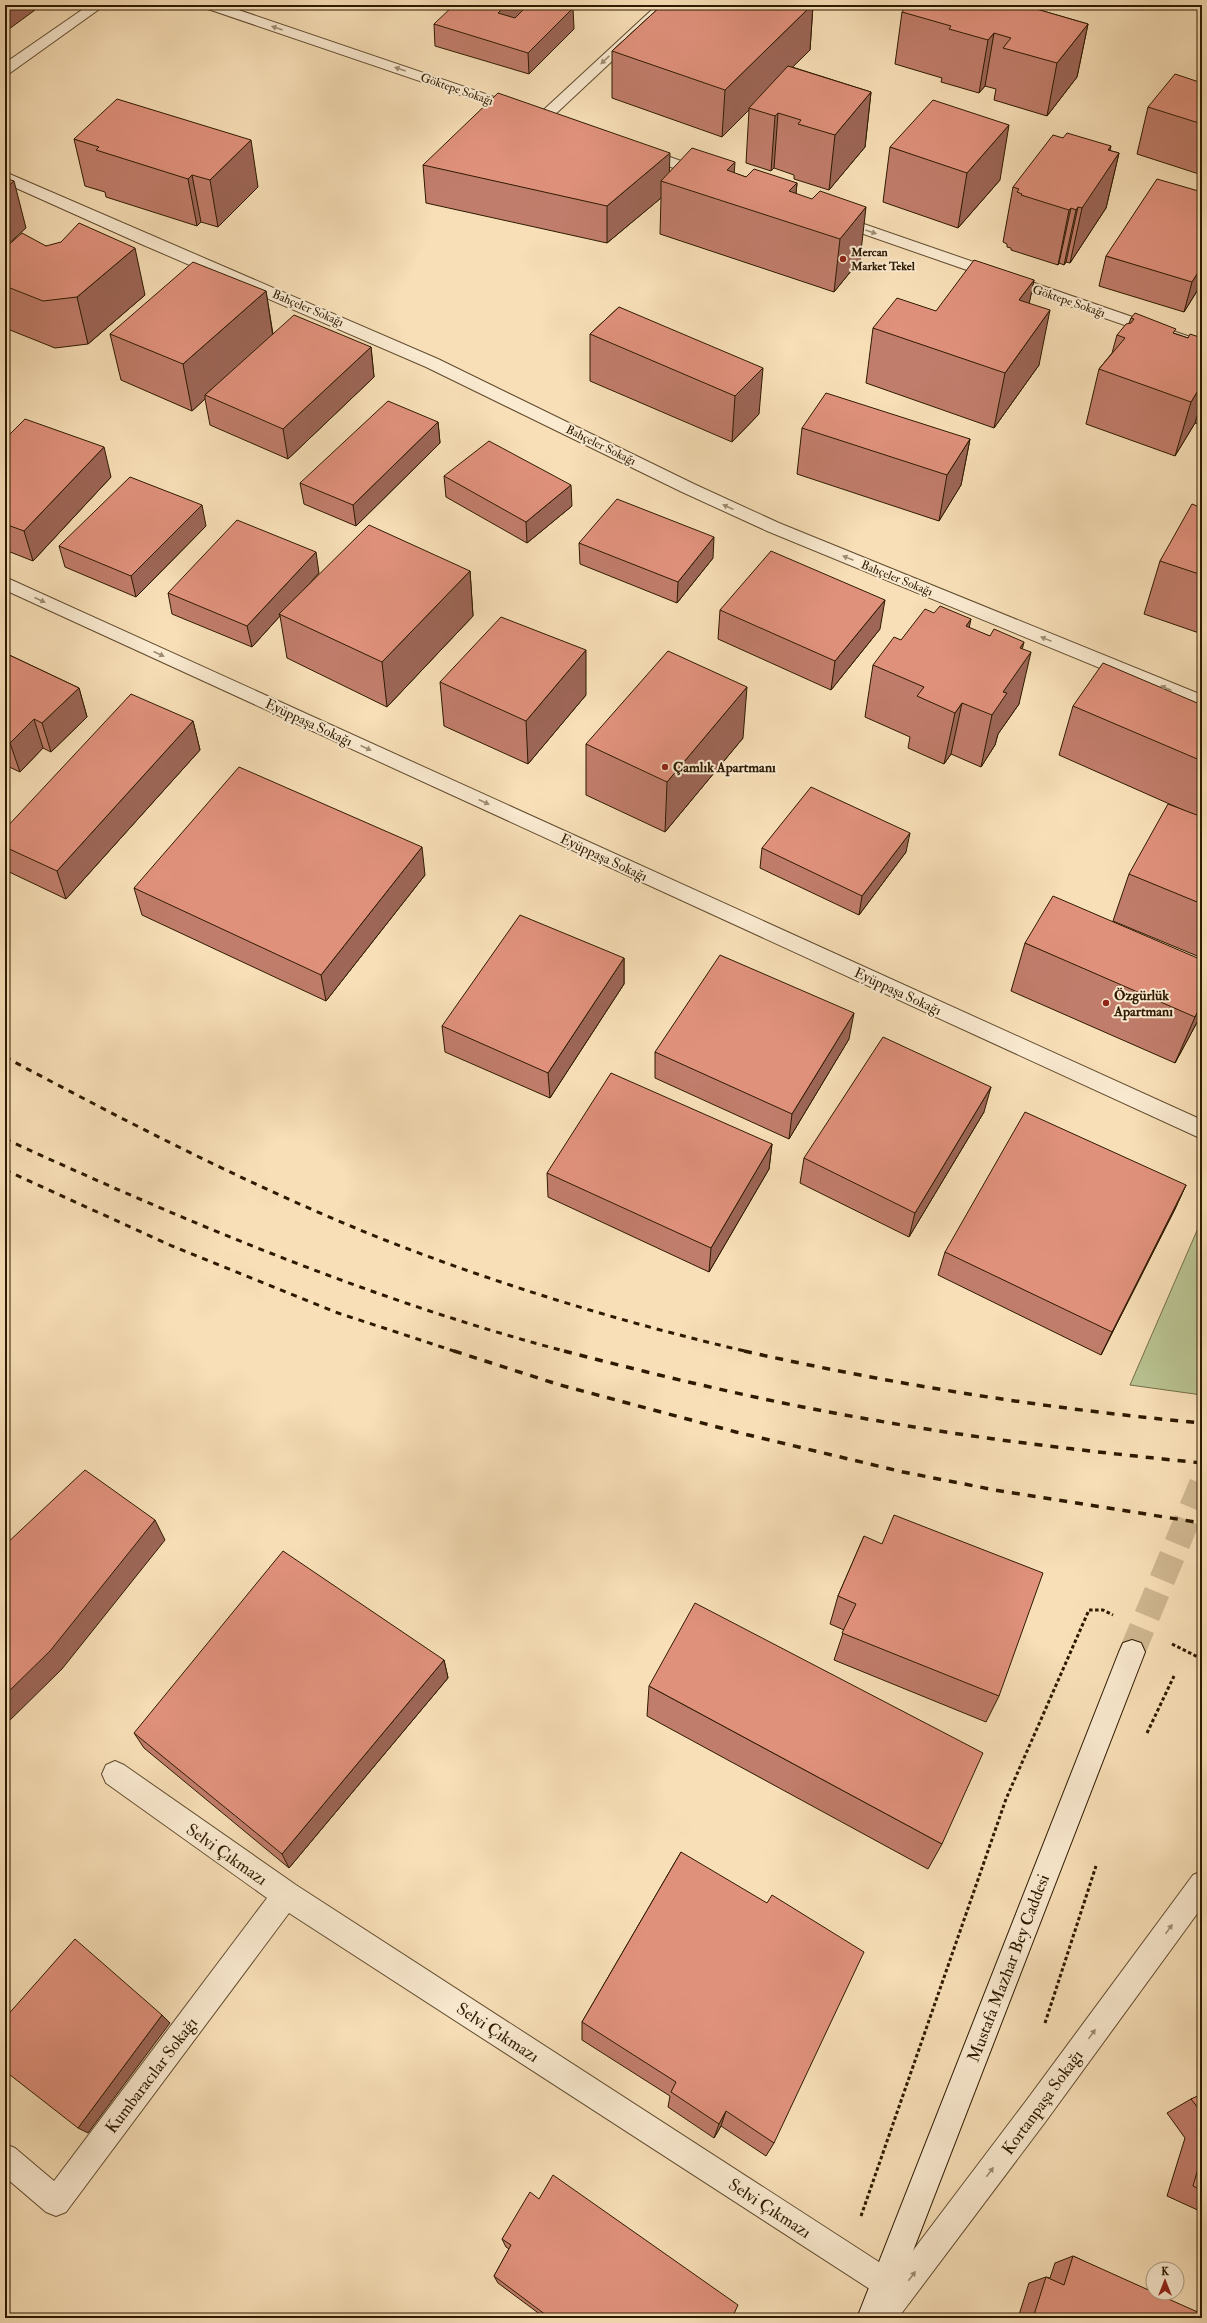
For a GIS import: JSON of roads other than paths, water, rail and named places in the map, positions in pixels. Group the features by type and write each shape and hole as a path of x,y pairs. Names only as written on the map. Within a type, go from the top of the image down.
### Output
{"street":[{"path":"5,70 98,5"},
{"name":"Göktepe Sokağı","path":"210,5 558,123"},
{"path":"543,118 664,5"},
{"path":"625,146 715,178"},
{"name":"Bahçeler Sokağı","path":"5,177 147,241 425,360 706,496 786,532 1202,703"},
{"name":"Göktepe Sokağı","path":"820,214 1202,347"},
{"name":"Eyüppaşa Sokağı","path":"5,583 1202,1130"},
{"name":"Mustafa Mazhar Bey Caddesi","path":"872,2318 1132,1652"},
{"name":"Selvi Çıkmazı","path":"115,1774 286,1895 885,2283"},
{"name":"Kortanpaşa Sokağı","path":"880,2318 1036,2111 1202,1884"},
{"name":"Kumbaracılar Sokağı","path":"5,2158 56,2202 286,1895"}],"tunnel":[{"path":"1132,1652 1202,1484"}],"railway":[{"path":"5,1057 195,1155 292,1201 390,1242 478,1274 613,1317 749,1352"},
{"path":"5,1139 142,1200 282,1258 423,1309 495,1332 568,1352"},
{"path":"5,1170 172,1246 338,1313 457,1352"},
{"path":"454,1351 560,1385 736,1432 903,1472 995,1490 1202,1523"},
{"path":"564,1351 720,1389 839,1414 959,1434 1040,1445 1202,1463"},
{"path":"744,1351 858,1375 1029,1403 1087,1411 1202,1423"}],"place":[{"name":"Mercan Market Tekel","path":"843,259"},
{"name":"Çamlık Apartmanı","path":"665,767"},
{"name":"Özgürlük Apartmanı","path":"1106,1003"}]}
